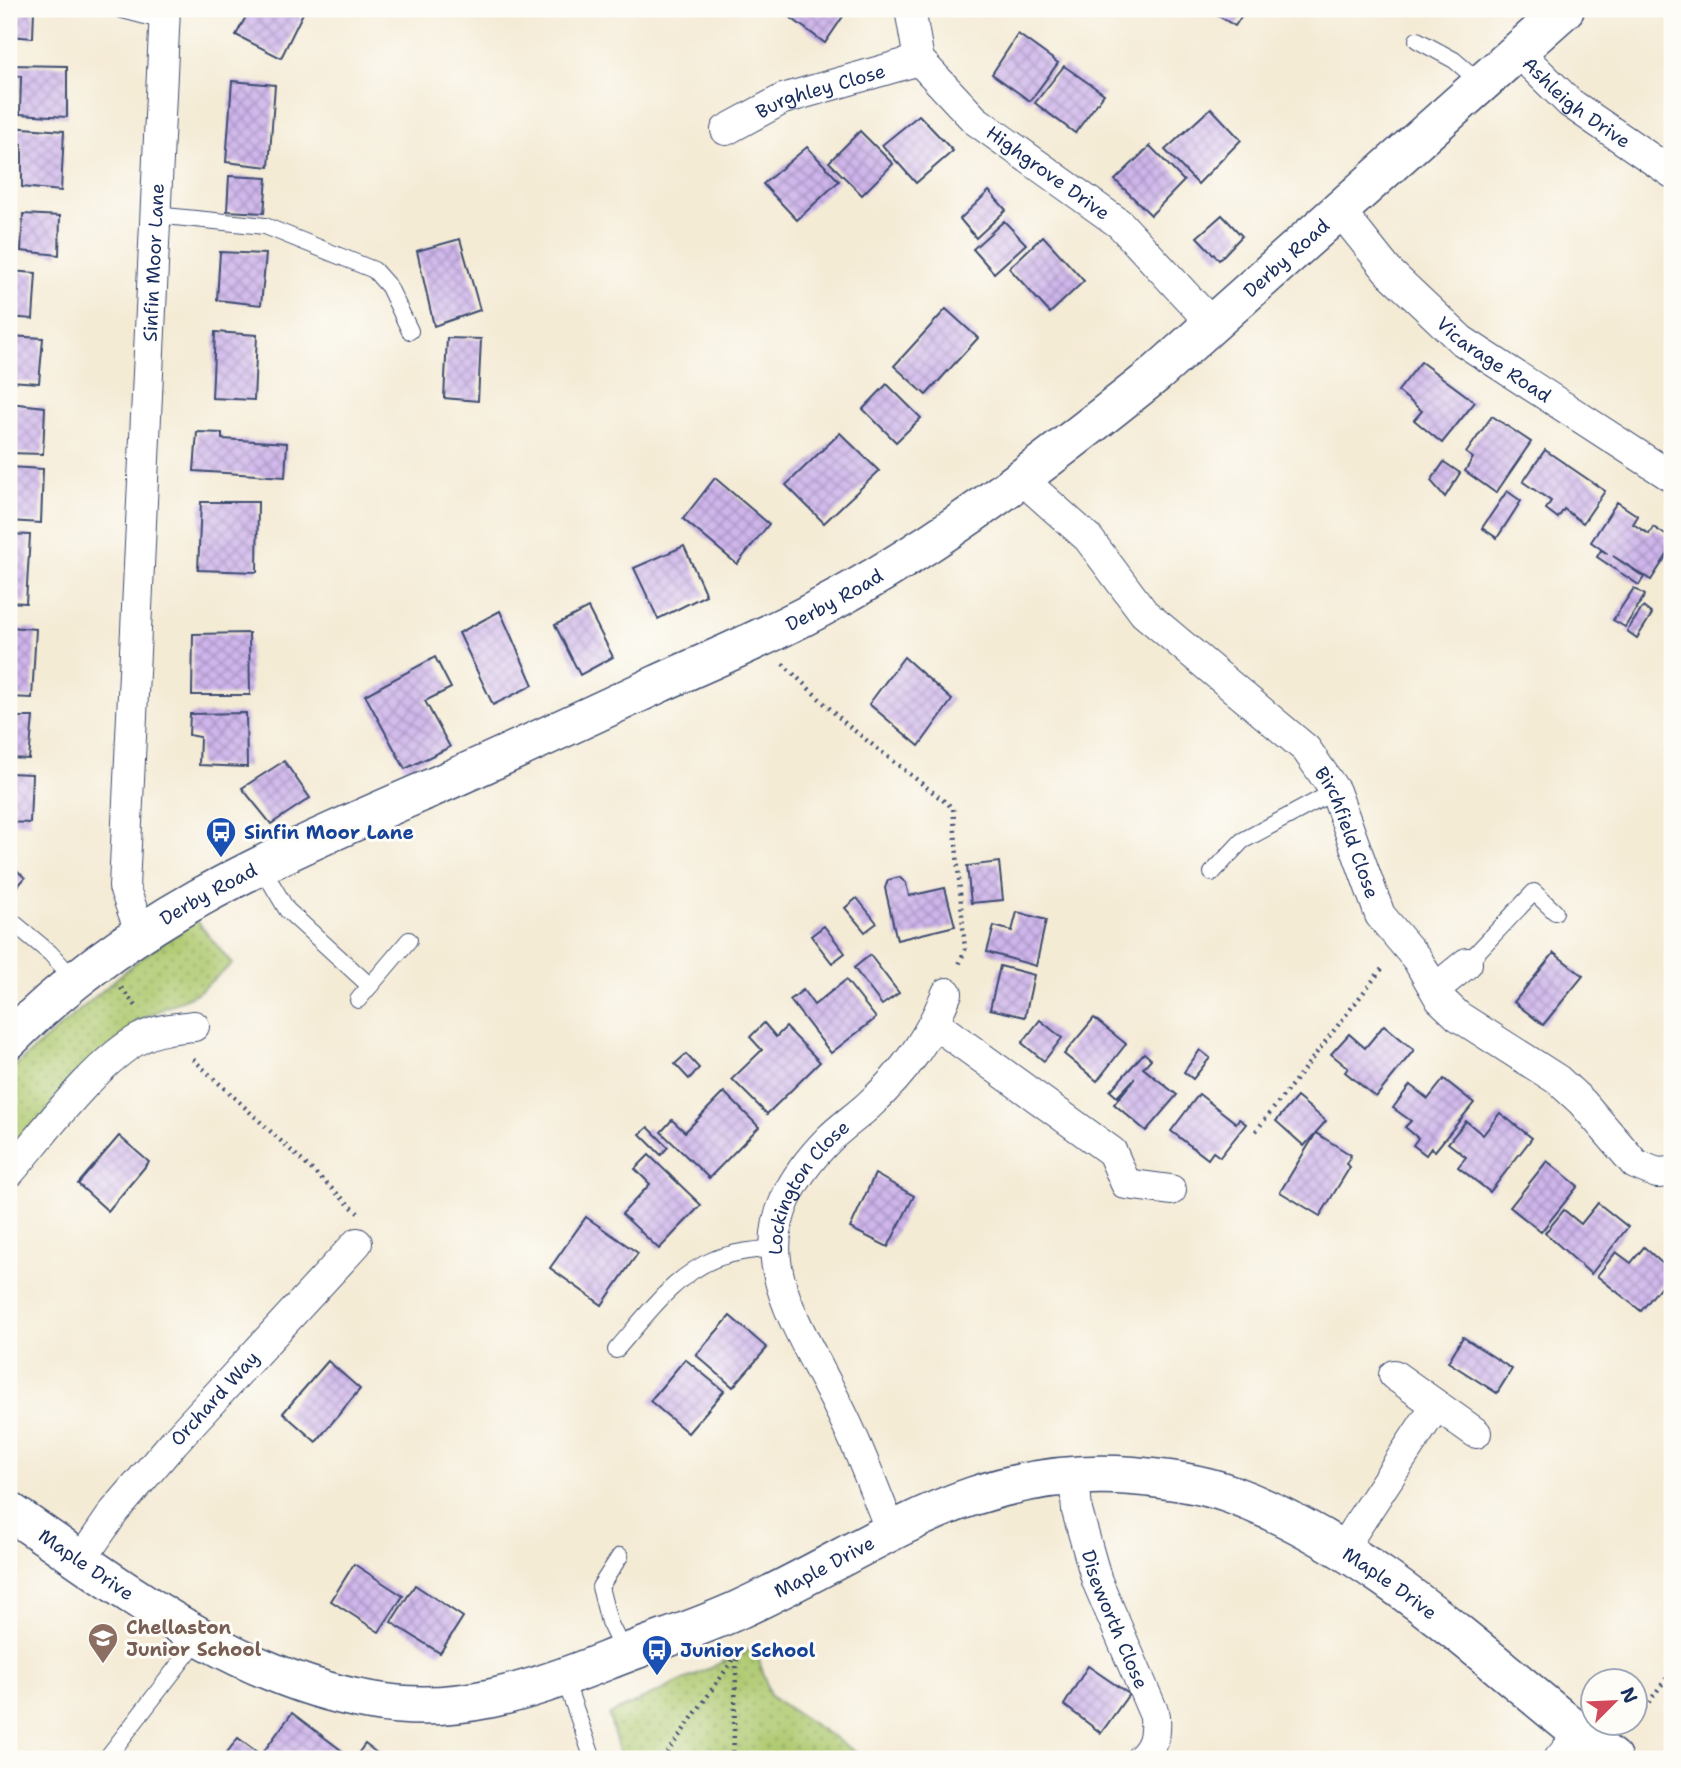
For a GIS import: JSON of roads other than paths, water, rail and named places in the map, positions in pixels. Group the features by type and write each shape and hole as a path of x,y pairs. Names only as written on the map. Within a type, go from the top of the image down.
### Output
{"main road":[{"name":"Derby Road","path":"9,1040 86,970 140,931 195,897 260,864 823,607 893,565 1025,476 1213,325 1565,9"},
{"name":"Maple Drive","path":"9,1511 200,1637 245,1661 294,1682 367,1701 405,1706 469,1704 564,1677 739,1609 970,1495 1008,1483 1074,1474 1160,1478 1229,1494 1342,1549 1443,1623 1570,1746 1612,1759"}],"street":[{"path":"910,9 919,60"},
{"name":"Sinfin Moor Lane","path":"140,931 124,887 165,15"},
{"name":"Ashleigh Drive","path":"1517,51 1570,103 1672,173"},
{"name":"Burghley Close","path":"726,130 783,99 919,60"},
{"name":"Highgrove Drive","path":"919,60 975,120 1120,224 1213,325"},
{"name":"Vicarage Road","path":"1341,212 1388,271 1461,340 1672,477"},
{"name":"Birchfield Close","path":"1025,476 1034,490 1088,538 1144,613 1306,749 1335,791 1380,915 1401,944 1417,959 1440,999 1458,1016 1558,1080 1582,1102 1635,1164 1657,1173 1672,1172"},
{"path":"1435,989 1466,963"},
{"name":"Lockington Close","path":"892,1532 840,1410 782,1294 774,1248 782,1204 799,1172 830,1138 895,1080 916,1056 935,1024 947,993"},
{"path":"935,1024 1112,1152 1126,1184 1171,1190"},
{"path":"9,1173 69,1101 120,1053 141,1038 194,1026"},
{"name":"Orchard Way","path":"82,1560 114,1512 174,1442 357,1242"},
{"path":"1394,1375 1435,1407 1476,1433"},
{"path":"1342,1549 1435,1407"},
{"name":"Diseworth Close","path":"1074,1474 1077,1511 1097,1581 1154,1716 1156,1735 1149,1751 1141,1759"}],"lane":[{"path":"119,9 165,15"},
{"path":"1417,40 1454,60 1483,85"},
{"path":"155,215 265,226 374,270 389,288 410,331"},
{"path":"1212,873 1242,841 1335,791"},
{"path":"260,864 287,910 370,986"},
{"path":"1466,963 1534,892 1555,912"},
{"path":"9,919 50,953 86,970"},
{"path":"358,1000 409,940"},
{"path":"616,1350 671,1287 713,1260 737,1253 774,1248"},
{"path":"620,1556 600,1587 609,1622 624,1653"},
{"path":"106,1759 200,1637"},
{"path":"564,1677 593,1759"}],"place":[{"name":"Sinfin Moor Lane","path":"221,859"},
{"name":"Chellaston Junior School","path":"103,1665"},
{"name":"Junior School","path":"657,1677"}]}
